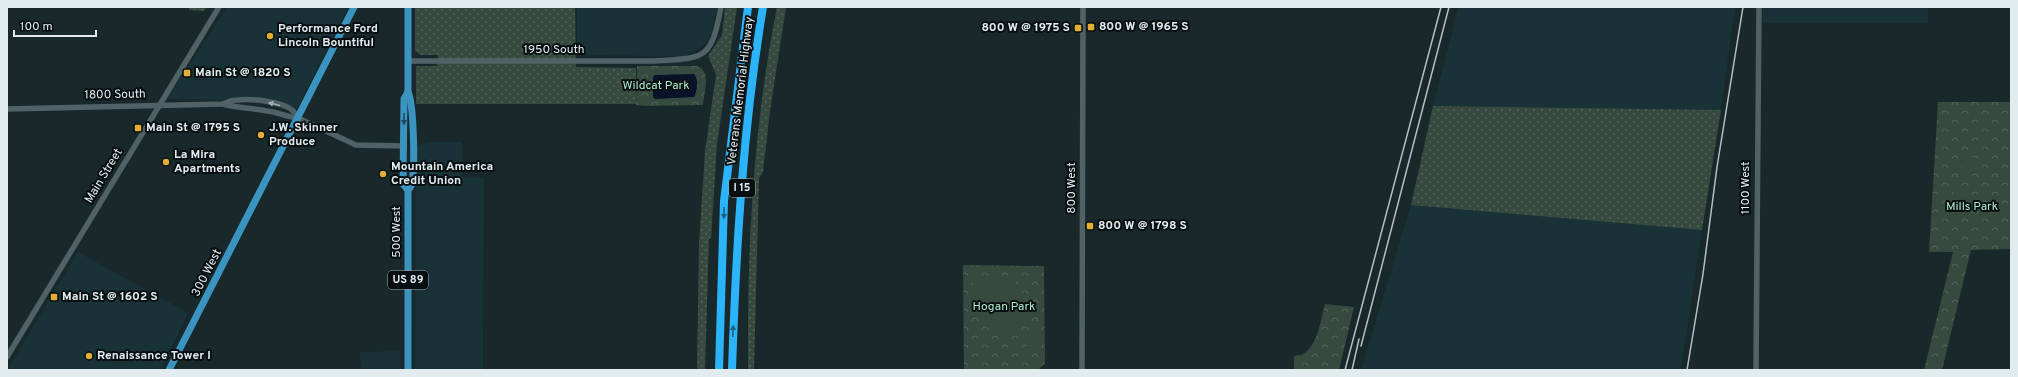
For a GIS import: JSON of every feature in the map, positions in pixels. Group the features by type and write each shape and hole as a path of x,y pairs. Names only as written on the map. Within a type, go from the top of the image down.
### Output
{"highway":[{"name":"Veterans Memorial Highway","path":"719,370 724,201 748,7"},
{"name":"Veterans Memorial Highway","path":"732,370 735,262 745,149 763,7"}],"main road":[{"name":"300 West","path":"169,370 354,7"},
{"name":"500 West","path":"408,7 408,92 411,99 413,143 412,184 408,190 408,370"},
{"name":"500 West","path":"408,92 404,99 404,184 408,190"}],"street":[{"name":"Main Street","path":"7,357 219,7"},
{"name":"1950 South","path":"408,61 654,61 694,59 700,56 714,39 722,7"},
{"name":"800 West","path":"1082,370 1083,7"},
{"name":"1100 West","path":"1756,370 1760,7"},
{"name":"1800 South","path":"7,109 222,104 237,100 269,102 292,110 298,118"},
{"name":"1800 South","path":"222,104 237,108 265,110 298,118"},
{"path":"298,118 356,145 404,146"}],"shaded area":[{"path":"227,7 348,7 296,111 262,100 167,99"},
{"path":"577,7 717,7 712,30 707,42 700,48 684,56 661,56 577,55"},
{"path":"1459,7 1735,7 1721,110 1433,106"},
{"path":"1763,7 1928,7 1928,23 1763,23"},
{"path":"694,74 697,79 697,86 694,97 655,99 653,97 653,77 655,75"},
{"path":"428,142 462,142 462,177 484,178 483,370 415,370 416,148 418,145"},
{"path":"1411,205 1702,230 1681,370 1361,370"},
{"path":"78,252 188,313 161,370 7,370"},
{"path":"400,351 400,370 361,370 360,352"}],"green space":[{"path":"189,7 207,7 204,11 189,10"},
{"path":"415,7 575,7 576,67 636,68 636,104 416,104 416,66 437,66 438,55 420,55 415,51"},
{"path":"725,7 737,7 717,144 711,238 709,239 705,370 697,370 699,243 705,151 716,75 708,56 722,35"},
{"path":"777,7 786,7 770,111 763,172 759,178 754,370 748,370 750,234 753,188 762,97"},
{"name":"Wildcat Park","path":"637,66 697,66 702,69 706,77 703,105 636,105"},
{"name":"Mills Park","path":"1938,102 2011,102 2011,249 1971,250 1942,370 1924,370 1953,252 1929,252"},
{"path":"1433,106 1721,110 1702,230 1411,205"},
{"path":"1964,157 1974,158 1972,177 1961,175"},
{"path":"1954,192 1968,193 1967,210 1953,209"},
{"name":"Hogan Park","path":"963,265 1044,266 1045,363 1038,370 964,370"},
{"path":"973,276 1016,276 1016,292 1025,295 1032,304 1034,317 1006,343 973,311 976,303 973,303"},
{"path":"1325,304 1354,307 1339,370 1294,370 1294,356 1302,354 1313,344"},
{"path":"1027,332 1040,332 1040,349 1027,349"}],"railway":[{"path":"1345,370 1441,7"},
{"path":"1361,346 1449,7"},
{"path":"1687,370 1703,274 1717,167 1743,7"},
{"path":"1352,370 1359,339"}],"place":[{"name":"800 W @ 1965 S","path":"1091,27"},
{"name":"800 W @ 1975 S","path":"1078,28"},
{"name":"Performance Ford Lincoln Bountiful","path":"270,36"},
{"name":"Main St @ 1820 S","path":"187,73"},
{"name":"Main St @ 1795 S","path":"138,128"},
{"name":"J.W. Skinner Produce","path":"261,135"},
{"name":"La Mira Apartments","path":"166,162"},
{"name":"Mountain America Credit Union","path":"383,174"},
{"name":"800 W @ 1798 S","path":"1090,226"},
{"name":"Main St @ 1602 S","path":"54,297"},
{"name":"Renaissance Tower I","path":"89,356"}]}
